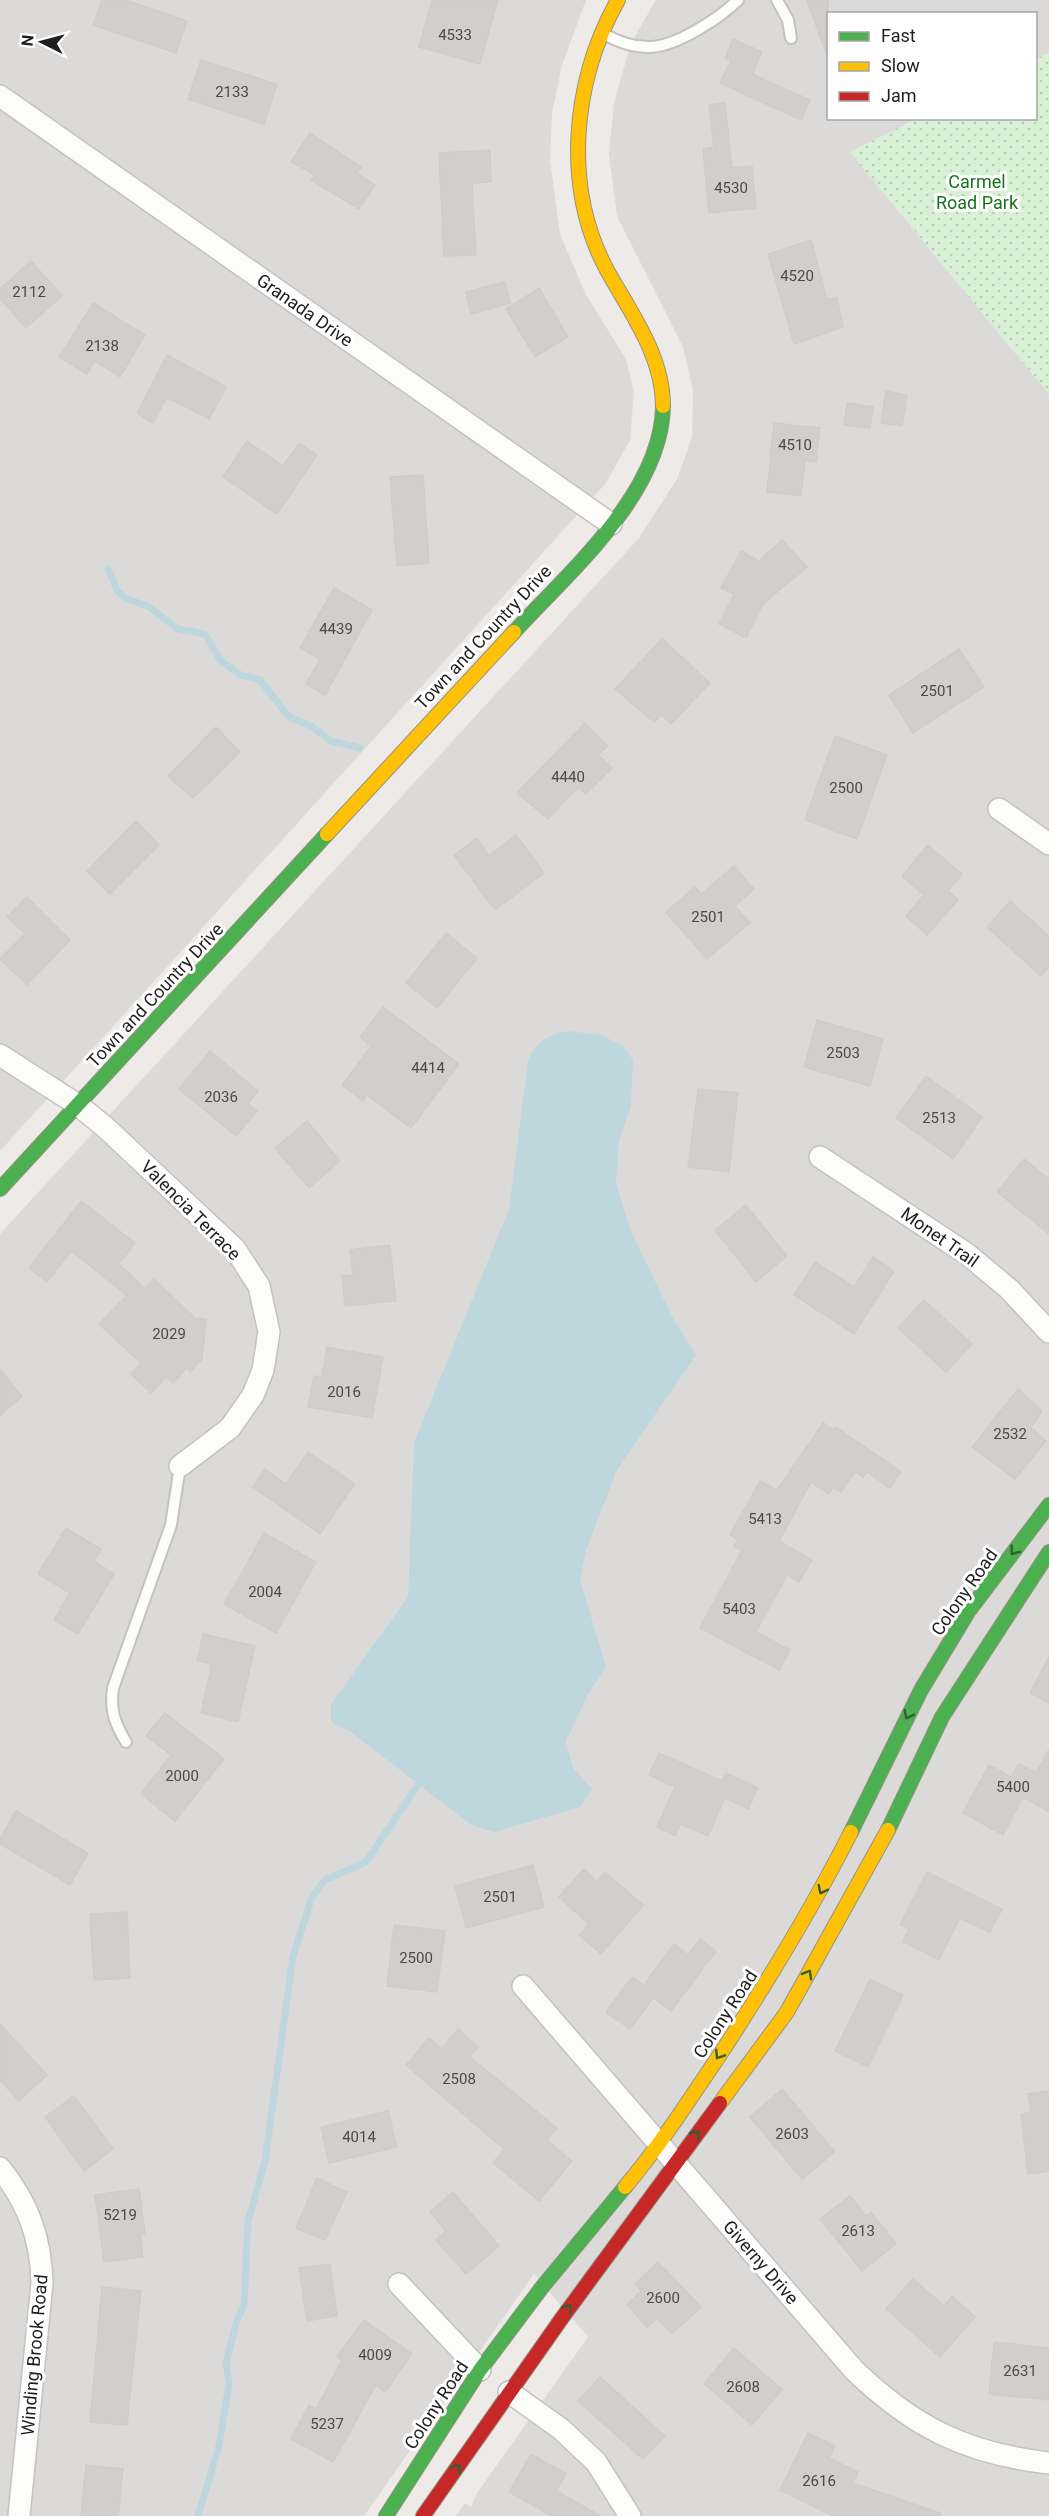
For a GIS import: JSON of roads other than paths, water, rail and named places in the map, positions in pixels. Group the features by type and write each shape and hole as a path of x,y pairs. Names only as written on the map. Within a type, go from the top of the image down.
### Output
{"main road":[{"name":"Town and Country Drive","path":"0,1189 611,525 649,469 659,445 663,407 650,347 594,243 583,209 578,160 580,118 590,72 602,33 618,0"},
{"name":"Colony Road","path":"386,2516 480,2370 543,2286 659,2146 782,1960 819,1896 921,1690 968,1612 1049,1505"},
{"path":"423,2516 674,2163 787,2012 887,1832 942,1716 1049,1552"}],"street":[{"name":"Granada Drive","path":"0,96 611,525"},
{"path":"999,809 1049,844"},
{"name":"Valencia Terrace","path":"0,1055 78,1105 105,1127 235,1249 252,1273 265,1304 268,1346 264,1370 253,1395 230,1428 180,1466"},
{"name":"Monet Trail","path":"820,1157 967,1254 1009,1289 1049,1332"},
{"name":"Giverny Drive","path":"523,1986 854,2370 884,2399 918,2424 951,2440 1012,2459 1049,2463"},
{"name":"Winding Brook Road","path":"0,2168 16,2188 29,2212 41,2262 42,2283 19,2516"},
{"path":"399,2284 480,2370"},
{"path":"509,2392 561,2429 596,2462 630,2516"}],"lane":[{"path":"602,33 618,42 652,47 704,28 738,0"},
{"path":"777,0 788,20 791,38"},
{"path":"126,1742 114,1722 110,1707 113,1688 171,1526 180,1466"}],"water":[{"path":"568,1031 601,1035 623,1046 633,1060 631,1106 619,1140 616,1183 631,1232 674,1320 696,1355 617,1470 586,1550 580,1579 606,1668 588,1694 566,1741 573,1768 592,1789 580,1807 494,1832 471,1825 351,1732 331,1722 331,1704 408,1597 414,1443 509,1209 528,1061 535,1048 544,1040"}],"waterway":[{"path":"108,569 117,590 125,598 149,607 178,629 205,634 221,661 241,675 260,680 289,717 311,726 331,741 360,748"},
{"path":"198,2516 219,2446 229,2384 226,2363 236,2323 244,2305 248,2221 265,2161 293,1956 312,1897 325,1880 366,1862 421,1780"}],"park label":[{"name":"Carmel Road Park","path":"977,192"}]}
